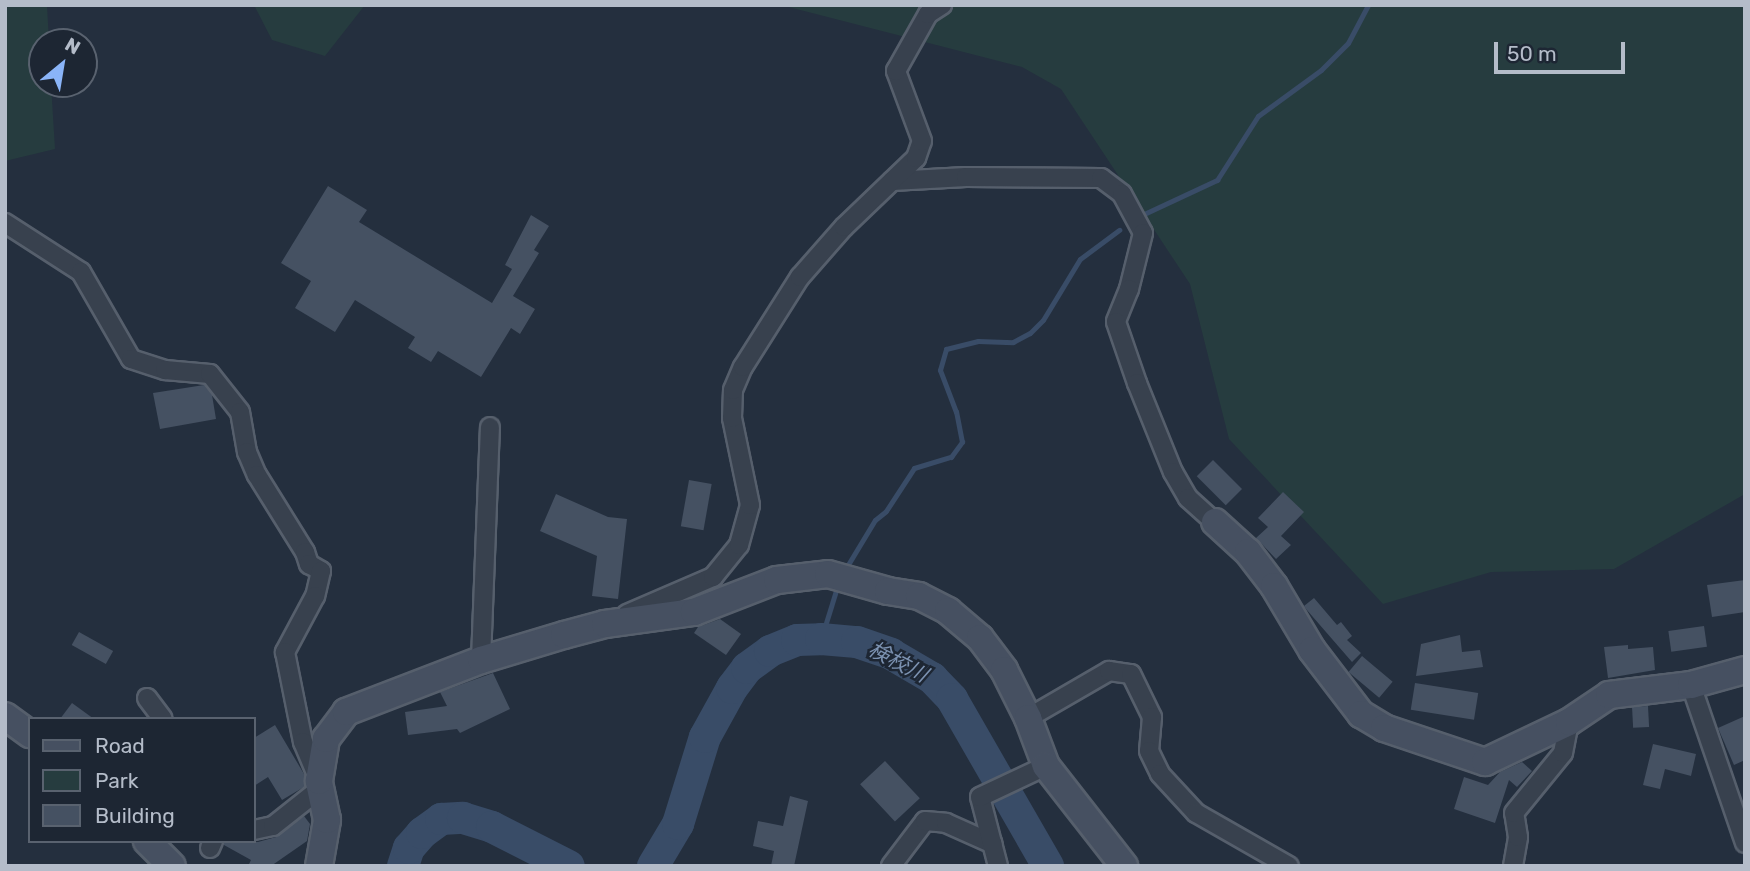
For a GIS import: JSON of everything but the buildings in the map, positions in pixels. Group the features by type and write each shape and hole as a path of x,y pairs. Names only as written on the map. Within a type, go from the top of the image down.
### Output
{"street":[{"path":"256,830 273,826 320,784 326,738 346,712 481,660 604,624 713,577 739,545 750,505 732,418 733,390 781,303 800,276 844,228 916,158 922,141 896,71 928,13 942,5"},
{"path":"892,181 966,177 1101,178 1122,194 1143,233 1129,289 1116,322 1173,472 1188,498 1248,552 1312,650 1361,714 1384,728 1485,762 1569,722 1609,695 1691,685 1745,670"},
{"path":"5,223 81,272 131,359 165,370 209,374 240,412 247,452 257,475 305,552 309,564 321,571 315,596 285,652 303,742 320,784 327,820 319,866"},
{"path":"481,660 490,427"},
{"path":"604,624 694,612 777,580 828,574 888,591 919,596 948,611 980,638 1004,670 1028,718 1036,771 1124,866"},
{"path":"1028,718 1109,671 1131,674 1152,717 1149,751 1160,774 1196,813 1289,866"},
{"path":"1691,685 1745,844"},
{"path":"147,698 161,717"},
{"path":"5,716 28,733"},
{"path":"1513,866 1518,837 1514,813 1563,753 1569,722"},
{"path":"998,866 980,797 1036,771"},
{"path":"891,866 925,821 946,822 992,844"},
{"path":"148,843 172,866"}],"green space":[{"path":"5,5 47,5 48,28 28,28 28,98 52,98 55,149 5,161"},
{"path":"254,5 365,5 325,56 272,40"},
{"path":"781,5 1745,5 1745,494 1614,569 1491,572 1383,604 1229,439 1190,284 1061,89 1022,67"}],"waterway":[{"path":"1144,214 1217,180 1258,116 1321,70 1348,43 1368,5"},
{"path":"846,568 875,520 886,511 914,468 951,457 962,442 956,412 940,370 946,349 978,341 1013,342 1030,333 1043,320 1080,259 1119,230"},
{"path":"821,639 838,584"},
{"name":"検校川","path":"653,866 678,824 705,737 732,688 747,668 770,651 797,640 821,639 857,642 891,654 932,678 952,699 1048,866"},
{"name":"検校川","path":"403,866 409,848 422,833 441,819 463,818 492,827 569,866"}]}
